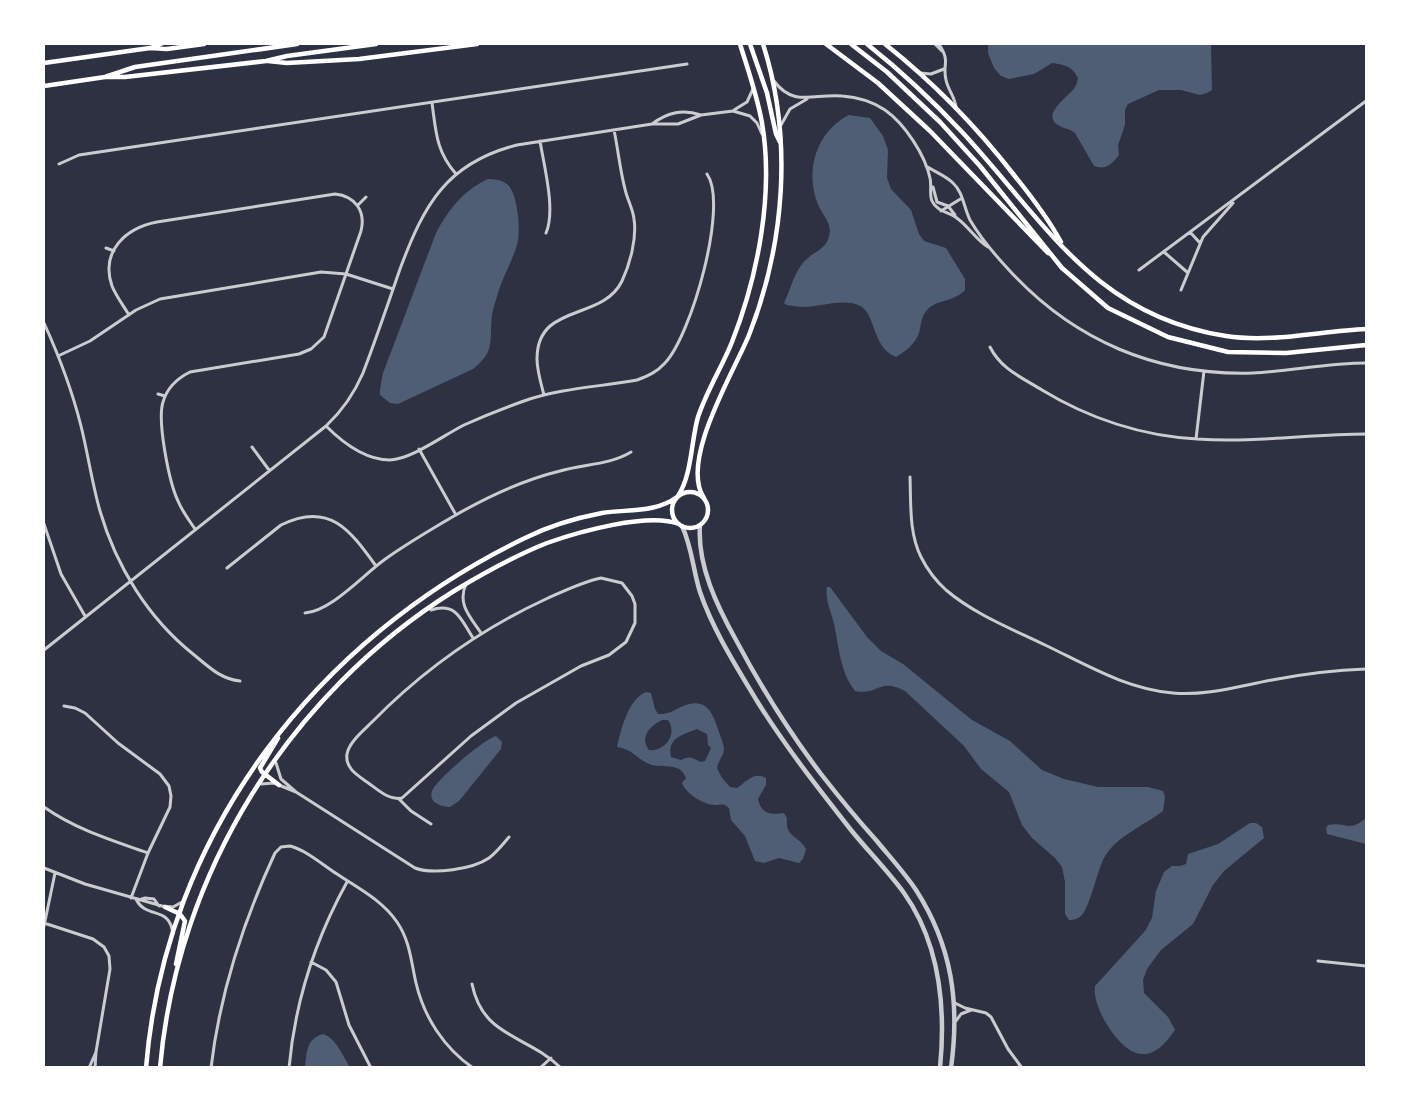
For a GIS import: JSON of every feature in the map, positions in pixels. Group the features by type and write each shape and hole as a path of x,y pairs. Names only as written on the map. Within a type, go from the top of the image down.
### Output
{"main road":[{"path":"150,48 161,44"},
{"path":"44,63 150,48 167,49 204,44"},
{"path":"44,86 105,76 135,67 297,44"},
{"path":"105,76 125,78 266,61 376,44"},
{"path":"266,61 287,63 359,59 477,44"},
{"path":"681,525 672,511 674,501 684,485 698,417 731,344 744,309 757,261 766,178 763,125 740,44"},
{"path":"750,44 767,93 776,134 780,142"},
{"path":"173,981 208,876 232,826 256,786 296,731 340,682 394,634 466,584 534,548 579,532 603,527 651,520 668,521 691,528 704,522 708,512 698,486 697,474 709,421 748,337 770,266 780,198 780,129 773,80 763,44"},
{"path":"766,54 768,44"},
{"path":"826,44 878,83 930,131 1035,242 1108,308 1168,337 1227,352 1286,353 1366,345"},
{"path":"851,44 887,72 940,122 980,166 1052,256"},
{"path":"867,44 911,81 952,122 1047,231 1093,277 1117,296 1172,323 1228,336 1258,338 1366,329"},
{"path":"885,44 956,107 1018,180 1046,217 1062,245"},
{"path":"146,1068 157,996 173,936 185,898 202,858 222,818 258,761 285,725 332,672 365,641 414,602 501,549 559,524 602,513 660,506 692,491 704,498"},
{"path":"279,785 264,774 261,765 285,725"},
{"path":"160,1068 164,1031 185,924 180,914 162,906"}],"street":[{"path":"937,44 947,59 946,81 956,107"},
{"path":"59,165 79,155 687,64"},
{"path":"919,73 936,74 946,68"},
{"path":"773,80 797,97 849,97 871,102 884,109 907,131 926,166 938,202 948,206 956,217 990,248"},
{"path":"733,111 747,102 754,87"},
{"path":"780,129 790,109 812,98"},
{"path":"1139,270 1366,101"},
{"path":"432,103 439,148 444,160 456,174"},
{"path":"44,650 326,426 345,405 359,382 420,218 434,197 456,174 495,151 540,141 652,124 678,124 701,115 733,111 746,113 754,119 763,137"},
{"path":"652,124 675,112 693,112 701,115"},
{"path":"544,395 537,352 544,334 549,327 564,316 596,306 613,294 624,276 634,241 634,216 625,189 615,130"},
{"path":"540,141 550,216 546,233"},
{"path":"926,166 953,182 969,218 990,248 1027,289 1078,329 1110,346 1144,359 1204,371 1252,373 1366,363"},
{"path":"326,426 348,445 379,458 400,459 478,419 544,395 637,380 657,370 672,354 693,308 707,257 714,193 707,174"},
{"path":"931,182 932,200 941,211 956,217"},
{"path":"129,315 114,292 110,278 110,264 114,250 133,230 157,222 335,194 348,197 358,205 363,224 326,331 320,342 299,354 198,369 178,380 165,396 161,409 161,423 173,486 181,509 195,529"},
{"path":"358,205 366,197"},
{"path":"941,211 962,198"},
{"path":"1181,290 1200,243 1238,198"},
{"path":"1190,232 1200,243"},
{"path":"106,248 114,250"},
{"path":"1164,252 1188,272"},
{"path":"58,356 90,341 144,306 168,297 321,272 346,274 393,289"},
{"path":"44,323 77,411 106,528 131,581 153,615 181,644 220,676 240,681"},
{"path":"990,347 1003,366 1059,400 1085,413 1140,431 1196,440 1366,434"},
{"path":"1196,440 1204,371"},
{"path":"158,394 165,396"},
{"path":"252,447 269,470"},
{"path":"419,449 456,515"},
{"path":"304,613 323,608 376,566 456,515 531,480 561,470 615,460 631,452"},
{"path":"910,477 914,538 921,558 946,590 982,614 1109,676 1151,690 1196,693 1311,673 1366,669"},
{"path":"226,568 281,525 309,517 329,520 347,529 376,566"},
{"path":"44,524 61,574 85,616"},
{"path":"681,525 706,609 753,693 811,780 890,875 918,916 928,939 939,979 943,1025 940,1068"},
{"path":"700,525 699,540 705,569 717,604 768,695 820,773 898,867 928,911 943,946 955,1003 956,1021 951,1068"},
{"path":"601,578 622,583 635,604 635,623 632,633 618,650 581,666 516,703 471,736 409,794 399,799 391,798 351,769 347,759 349,748 364,729 399,697 482,633 549,597 601,578"},
{"path":"466,584 462,594 464,607 482,633"},
{"path":"423,612 442,607 452,609 473,638"},
{"path":"64,706 75,708 85,714 160,774 171,796 170,807 148,853 131,898"},
{"path":"276,758 278,774 296,792"},
{"path":"256,786 265,783 279,785 296,792 415,868 425,871 482,862 494,854 509,837"},
{"path":"399,799 411,811 431,824"},
{"path":"44,807 86,831 148,853"},
{"path":"211,1068 215,1036 231,964 253,902 275,853 281,847 294,847 381,904 398,924 409,947 421,1001 429,1019 453,1050 473,1068"},
{"path":"44,868 137,900 154,899 162,906 176,906 185,898"},
{"path":"55,873 44,924 93,939 104,947 109,956 110,969 95,1068"},
{"path":"289,1068 296,1017 310,962 347,881"},
{"path":"137,900 143,908 160,914 170,921 173,936"},
{"path":"160,914 162,906"},
{"path":"1318,961 1366,966"},
{"path":"310,962 326,970 336,982 349,1025 370,1068"},
{"path":"472,984 475,999 489,1020 498,1028 525,1041 551,1058 561,1068"},
{"path":"955,1003 986,1013 991,1017 1008,1049 1022,1068"},
{"path":"956,1021 961,1014 973,1009"},
{"path":"89,1068 96,1052"},
{"path":"540,1068 551,1058"}],"water":[{"path":"988,44 1211,44 1212,90 1200,95 1181,90 1159,90 1128,104 1125,110 1125,125 1118,145 1119,155 1108,166 1098,167 1094,166 1075,133 1053,121 1054,110 1076,85 1078,78 1073,71 1064,65 1052,63 1034,74 1009,79 1001,76 994,68 988,53"},
{"path":"849,115 870,118 883,136 888,150 887,178 891,189 911,210 919,234 924,241 946,248 965,279 965,290 927,310 915,341 896,357 882,345 868,315 858,305 839,303 804,307 784,303 800,267 828,240 829,227 817,202 814,189 813,164 816,152 829,131"},
{"path":"488,179 505,182 512,191 517,206 519,231 515,251 493,310 488,351 473,369 398,404 390,403 380,395 383,373 436,233 458,202 471,189"},
{"path":"827,587 830,587 867,637 881,651 903,664 972,720 1010,741 1042,770 1064,779 1098,787 1148,787 1163,791 1165,797 1163,811 1115,844 1104,858 1088,904 1080,916 1069,920 1065,914 1065,882 1062,867 1022,825 1009,792 981,769 964,746 905,691 896,687 884,686 869,691 855,691 846,676 841,659"},
{"path":"646,692 651,693 658,714 696,703 710,710 724,746 717,768 722,778 730,787 737,788 754,777 766,778 766,785 758,799 759,804 764,811 775,814 784,813 790,833 806,849 799,863 779,858 764,863 755,861 745,836 731,820 729,808 724,805 706,803 691,795 682,783 686,778 679,769 652,765 617,747 626,716 634,701","holes":["662,720 668,720 671,725 671,736 665,745 649,750 645,741 647,732","697,729 707,734 708,745 711,748 705,761 701,762 689,757 681,760 671,757 671,745 674,741 681,735"]},
{"path":"496,736 502,742 501,749 459,801 450,807 434,801 432,791 442,778 472,752"},
{"path":"1366,818 1366,844 1327,834 1328,825 1351,826"},
{"path":"1250,823 1256,823 1262,827 1264,838 1224,871 1213,885 1193,924 1161,950 1147,969 1143,980 1144,993 1168,1017 1175,1030 1169,1039 1152,1052 1142,1054 1134,1052 1116,1038 1102,1016 1095,995 1095,986 1145,931 1152,918 1156,891 1164,872 1172,866 1186,864 1188,854 1218,844"},
{"path":"323,1034 336,1043 350,1067 305,1067 310,1043"}]}
